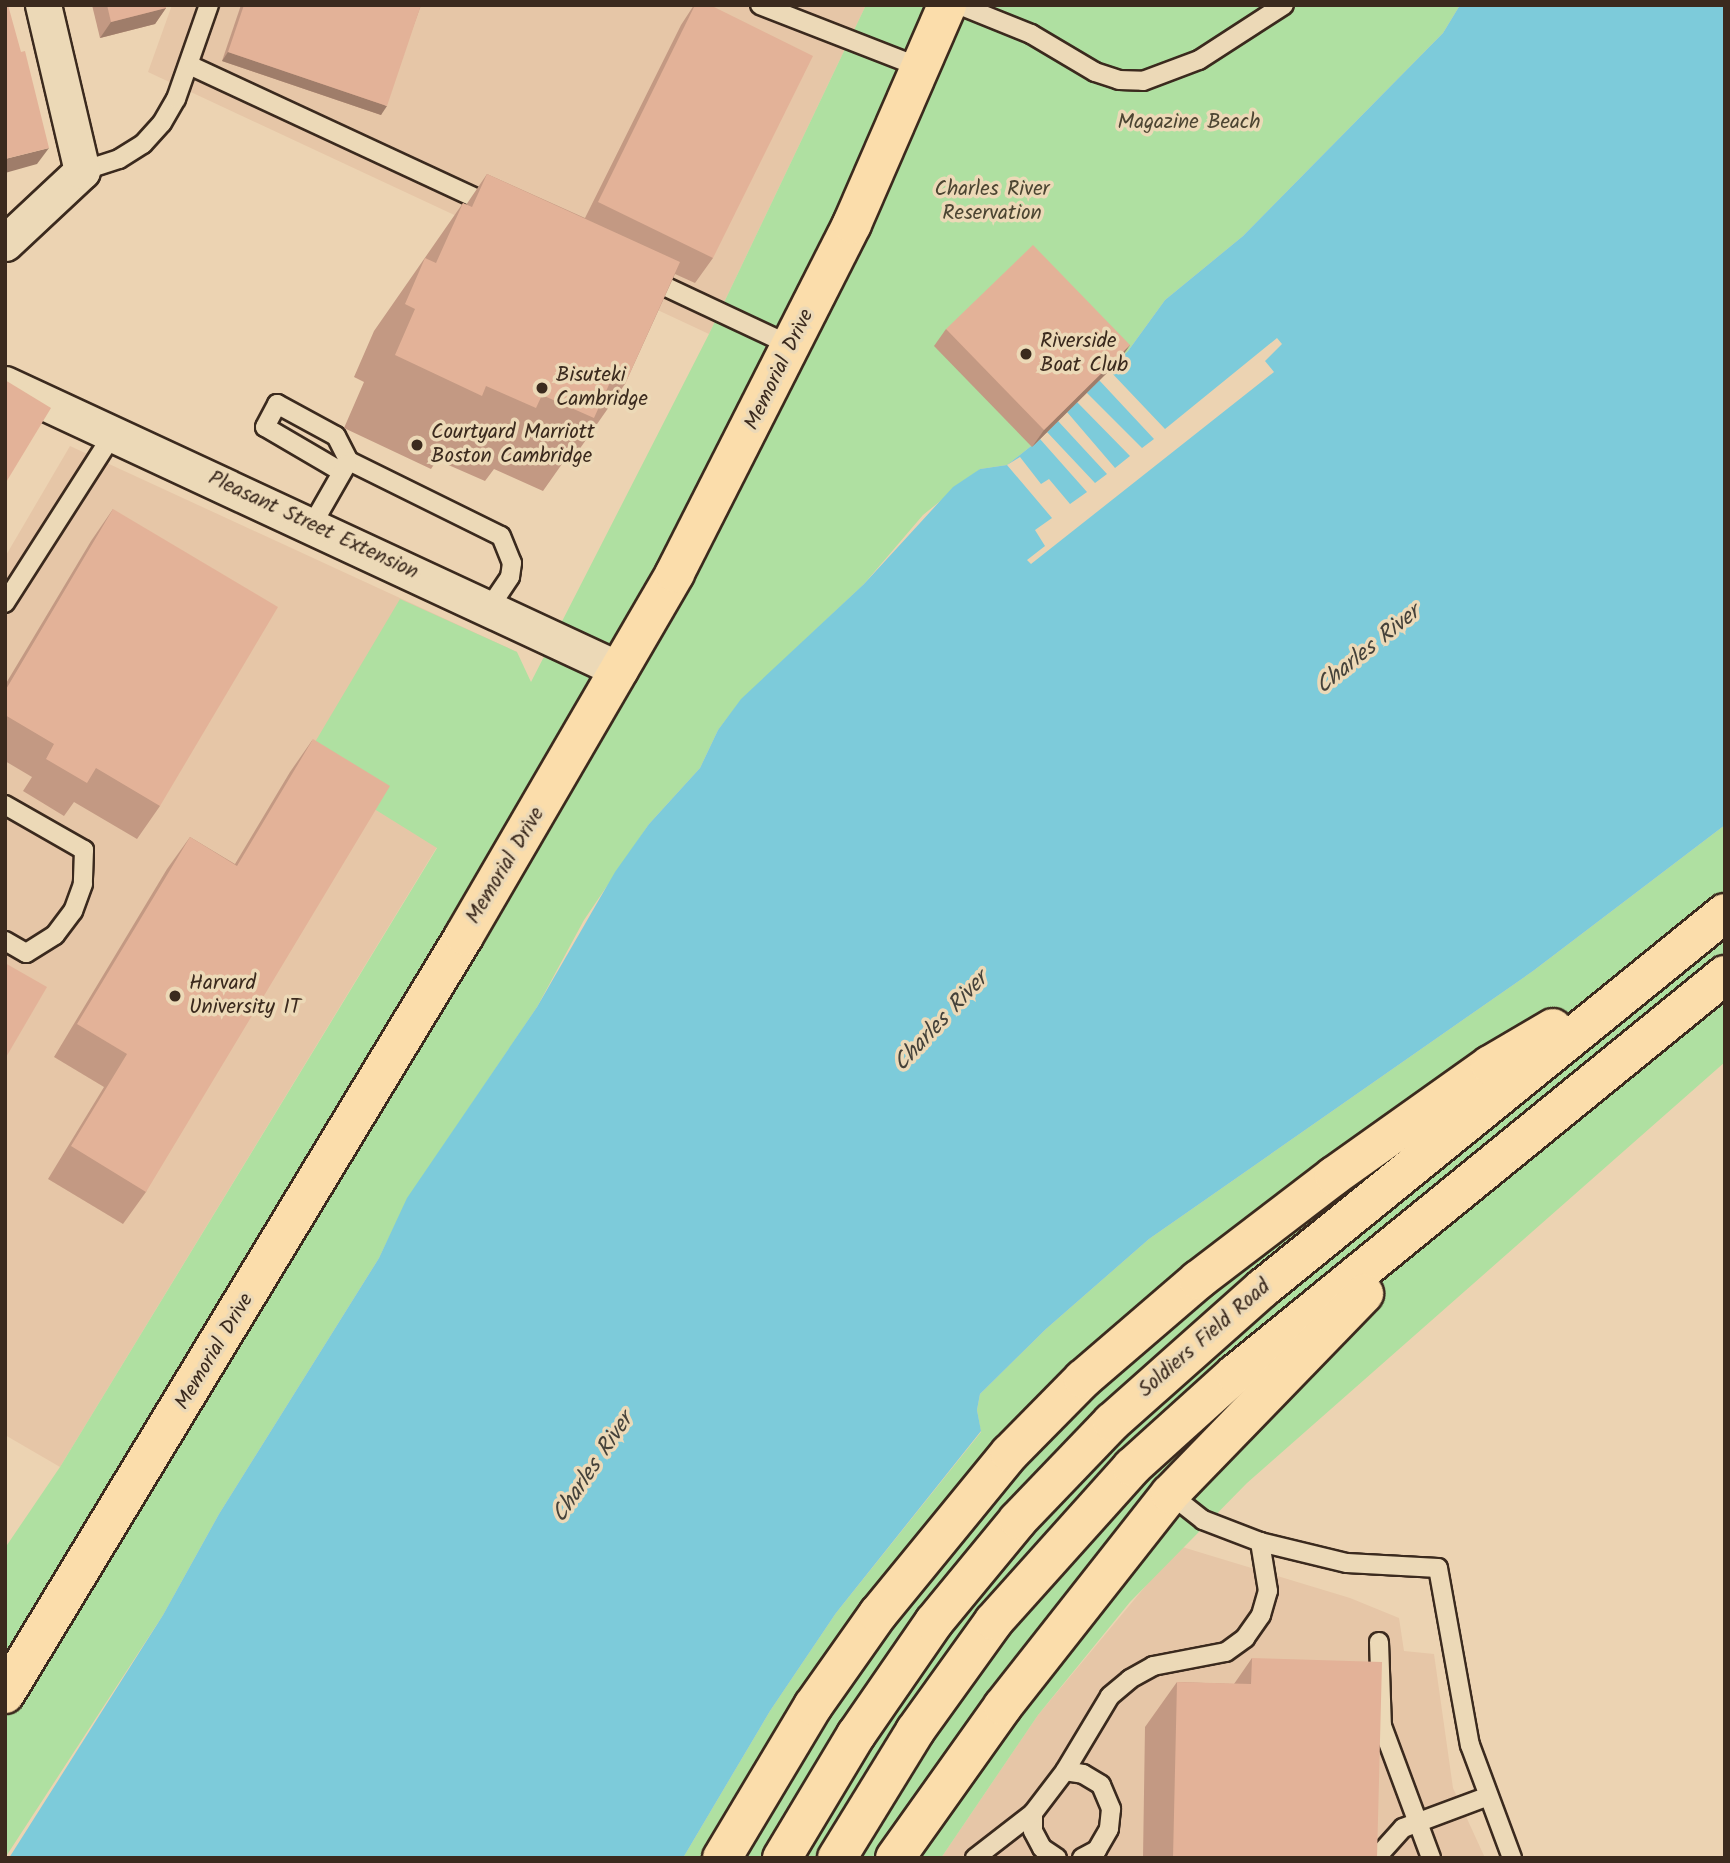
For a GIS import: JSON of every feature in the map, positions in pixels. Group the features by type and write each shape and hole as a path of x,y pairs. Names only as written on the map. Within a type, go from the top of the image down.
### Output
{"highway":[{"name":"Memorial Drive","path":"5,1694 254,1288 620,670 792,346 922,68 947,5"},
{"name":"Soldiers Field Road","path":"782,1858 856,1735 934,1622 1065,1469 1242,1305 1725,913"},
{"path":"722,1858 813,1706 878,1614 992,1473 1083,1379 1198,1280 1345,1168 1490,1065 1658,967"},
{"path":"837,1858 953,1677 1098,1502 1225,1383 1725,975"},
{"path":"895,1858 1003,1706 1170,1494 1336,1324 1450,1198"}],"street":[{"path":"5,243 82,171 43,5"},
{"name":"Pleasant Street Extension","path":"5,384 490,607 620,670"}],"lane":[{"path":"82,171 119,159 143,144 176,99 209,5"},
{"path":"760,5 922,68"},
{"path":"959,5 1031,34 1095,72 1118,80 1143,81 1199,60 1284,5"},
{"path":"189,65 506,213"},
{"path":"628,269 792,346"},
{"path":"312,525 346,466 336,436 277,404 265,427 346,466 501,536 511,554 511,570 490,607"},
{"path":"5,603 113,434"},
{"path":"5,804 84,850 83,884 73,911 55,936 26,953 5,941"},
{"path":"1170,1494 1203,1520 1260,1542 1347,1563 1438,1568 1463,1716 1486,1797 1512,1858"},
{"path":"975,1858 1033,1813 1065,1771 1110,1696 1130,1679 1153,1666 1226,1652 1245,1638 1261,1615 1268,1591 1260,1542"},
{"path":"1380,1642 1382,1726 1420,1820 1431,1858"},
{"path":"1065,1771 1083,1774 1101,1785 1111,1809 1109,1829 1097,1850 1082,1858"},
{"path":"1376,1858 1387,1841 1420,1820 1486,1797"},
{"path":"1033,1813 1033,1831 1042,1848 1057,1858"}],"shaded area":[{"path":"172,5 866,5 709,334 148,72"},
{"path":"70,446 517,652 437,847 60,1467 5,1435 5,557"},
{"path":"1179,1546 1350,1598 1399,1618 1404,1651 1434,1654 1453,1788 1485,1858 941,1858 1038,1715"}],"green space":[{"name":"Charles River Reservation","path":"866,5 1460,5 1443,33 1243,236 1165,300 1128,351 1040,439 1007,465 980,469 923,515 864,584 741,700 718,730 700,768 649,824 584,920 537,1007 408,1198 379,1258 219,1514 163,1615 5,1858 5,1548 60,1467 437,848 302,764 400,599 517,652 531,682 709,334"},
{"path":"1725,825 1725,1062 1247,1483 1130,1602 1038,1715 941,1858 683,1858 770,1711 836,1613 981,1432 977,1410 980,1394 1046,1329 1149,1239 1533,971"}],"water":[{"name":"Charles River","path":"1460,5 1725,5 1725,825 1533,971 1149,1239 1046,1329 980,1394 977,1410 981,1431 836,1613 770,1711 683,1858 9,1858 163,1615 219,1514 379,1258 407,1198 537,1007 615,872 649,824 700,768 718,730 741,699 864,584 953,487 980,469 1007,465 1040,439 1128,351 1165,300 1243,236 1443,33"}],"pier":[{"path":"1277,338 1282,344 1265,361 1274,372 1031,564 1027,560 1045,546 1035,530 1052,518 1007,465 1020,457 1041,484 1049,479 1070,504 1087,492 1040,439 1047,432 1095,483 1107,474 1058,421 1067,412 1115,468 1130,456 1077,402 1086,392 1142,448 1154,439 1099,380 1109,370 1165,429"}],"building":[{"path":"5,5 8,5 21,52 25,51 49,148 5,159"},
{"path":"107,5 166,5 166,8 111,22"},
{"path":"244,5 421,5 387,106 228,52"},
{"path":"695,5 710,5 813,56 713,258 598,202"},
{"path":"487,174 680,262 625,384 612,378 594,418 542,395 536,408 486,386 482,396 395,355 415,309 405,304 425,258 436,263 463,203 472,207"},
{"name":"Riverside Boat Club","path":"1033,245 1130,345 1044,430 946,329"},
{"path":"5,380 51,408 5,484"},
{"path":"113,509 278,607 160,806 96,768 87,783 46,759 54,744 5,715 5,691"},
{"name":"Harvard University IT","path":"313,739 390,786 146,1192 71,1146 127,1054 77,1024 190,837 237,866"},
{"path":"5,963 47,987 5,1059"},
{"path":"1252,1658 1382,1662 1377,1858 1173,1858 1177,1682 1251,1684"}],"place":[{"name":"Riverside Boat Club","path":"1026,354"},
{"name":"Bisuteki Cambridge","path":"542,388"},
{"name":"Courtyard Marriott Boston Cambridge","path":"417,445"},
{"name":"Harvard University IT","path":"175,996"}],"park label":[{"name":"Magazine Beach","path":"1189,123"}]}
